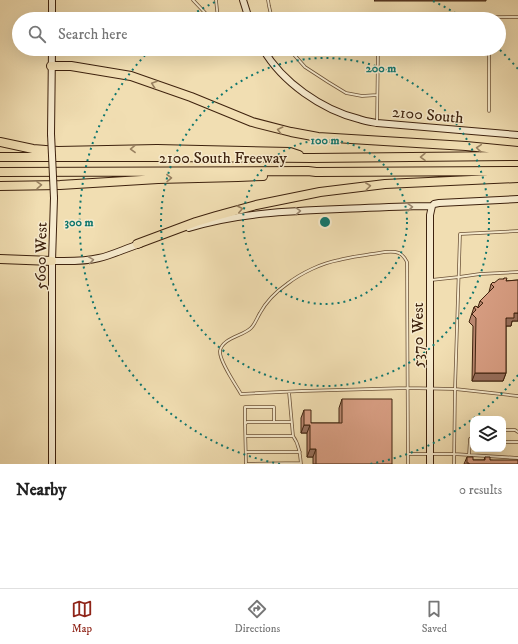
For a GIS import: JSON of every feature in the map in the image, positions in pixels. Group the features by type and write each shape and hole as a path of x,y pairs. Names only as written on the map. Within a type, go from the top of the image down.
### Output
{"highway":[{"path":"52,66 71,66 131,76 191,97 252,122 318,137 518,151"},
{"path":"0,142 46,150 157,149 290,152 312,158"},
{"name":"2100 South Freeway","path":"0,157 312,158 518,156"},
{"name":"2100 South Freeway","path":"0,172 518,171"},
{"path":"0,186 60,185 316,172"},
{"path":"137,244 216,216 270,202 320,192 391,183 518,178"},
{"path":"0,259 52,261"}],"street":[{"path":"52,0 52,12"},
{"path":"243,0 247,12"},
{"name":"5600 West","path":"52,56 51,134 54,198 52,261 52,464"},
{"name":"2100 South","path":"268,56 278,69 308,96 338,112 358,119 377,123 518,135"},
{"path":"52,261 93,260 137,244 201,225 263,214 311,210 432,206 439,203 518,198"},
{"name":"5370 West","path":"430,464 430,215 432,206"}],"lane":[{"path":"193,0 204,12"},
{"path":"216,0 217,12"},
{"path":"268,0 270,12"},
{"path":"506,17 518,17"},
{"path":"296,56 305,67 346,93 362,96 378,96"},
{"path":"377,123 378,56"},
{"path":"489,56 489,111"},
{"path":"454,464 460,234 518,231"},
{"path":"408,464 407,388 407,262 400,253 389,252 338,260 314,268 287,283 274,295 261,311 252,327 245,333 235,336 223,344 220,349 222,362 241,394 407,388 455,389 518,396"},
{"path":"430,280 469,275 518,272"},
{"path":"274,422 274,407 245,407 246,464 301,464 297,441 293,436 289,392"},
{"path":"245,424 246,422 291,422"},
{"path":"506,430 517,430 518,432"},
{"path":"246,436 293,436"},
{"path":"469,455 470,439"},
{"path":"506,442 518,442"},
{"path":"246,452 300,452"},
{"path":"408,454 454,454 518,458"}],"building":[{"path":"507,278 506,281 518,280 518,313 514,313 514,318 506,318 506,373 475,373 476,318 472,314 476,310 474,307 476,306 478,308 483,303 480,301 494,287 491,284 493,282 494,283 499,279"},
{"path":"342,399 392,399 392,464 316,464 316,449 310,449 310,425 304,425 304,410 311,410 311,423 342,423"},
{"path":"467,457 473,457 473,460 485,460 485,457 490,457 490,460 518,460 518,464 469,464 467,463"}]}
